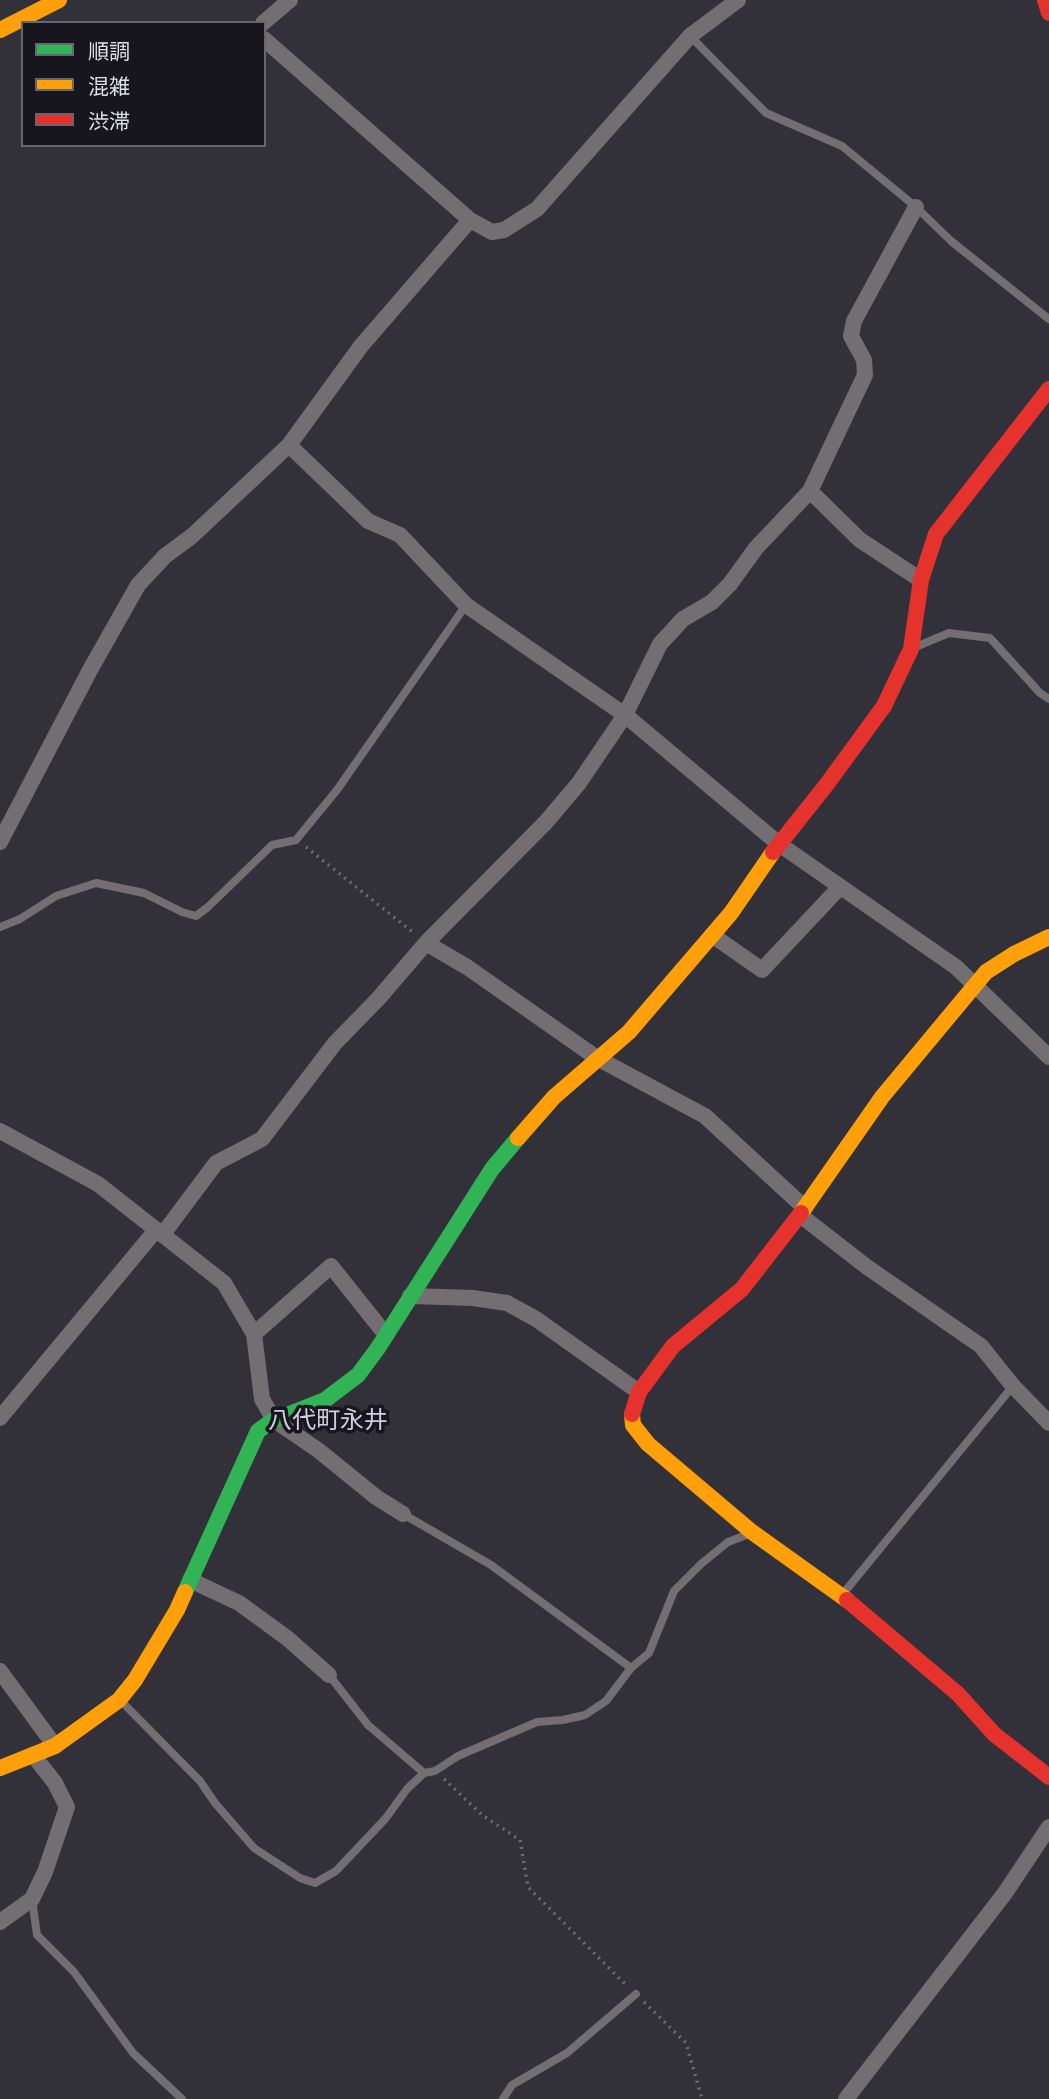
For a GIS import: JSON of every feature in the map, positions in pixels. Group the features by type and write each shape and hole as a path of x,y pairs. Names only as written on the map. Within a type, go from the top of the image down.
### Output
{"street":[{"path":"0,30 59,0"},
{"path":"265,21 290,0"},
{"path":"266,41 471,220 492,232 504,230 537,209 690,36 738,0"},
{"path":"1045,0 1049,13"},
{"path":"0,1418 216,1163 262,1139 335,1043 378,999 426,943 545,822 579,783 625,715 660,644 683,619 712,602 730,584 756,548 810,491 865,375 864,360 851,335 854,321 916,207"},
{"path":"0,842 138,585 165,556 192,536 289,445 362,346 471,220"},
{"path":"0,1768 55,1746 120,1700 177,1609 258,1431 274,1420 325,1400 358,1375 492,1169 554,1097 629,1032 731,913 779,844 884,706 911,649 921,580 936,534 1049,388"},
{"path":"289,445 368,521 400,535 466,605 625,715 779,844 956,967 1049,1057"},
{"path":"810,491 860,541 921,580"},
{"path":"712,935 762,971 840,887"},
{"path":"1049,937 1014,954 986,972 882,1097 803,1211 742,1289 673,1346 639,1392 632,1411 633,1425 648,1444 752,1532 842,1596 958,1694 994,1734 1049,1777"},
{"path":"426,943 467,967 597,1058 705,1116 803,1211 867,1267 981,1346 1013,1386 1049,1423"},
{"path":"0,1131 98,1184 224,1283 254,1334 262,1399 274,1420 402,1514"},
{"path":"254,1334 331,1266 386,1335"},
{"path":"410,1296 473,1298 506,1303 536,1319 639,1392"},
{"path":"190,1580 239,1603 287,1638 329,1675"},
{"path":"0,1671 55,1746"},
{"path":"0,1922 32,1899 45,1872 67,1807 55,1783 33,1755"},
{"path":"846,2099 1005,1893 1049,1827"}],"lane":[{"path":"690,36 766,113 842,146 916,207 951,241 1049,319"},
{"path":"0,927 20,919 56,896 96,883 144,893 196,916 272,845 296,840 337,790 466,605"},
{"path":"911,649 949,633 990,638 1040,693 1049,699"},
{"path":"842,1596 1013,1386"},
{"path":"402,1514 491,1565 631,1668"},
{"path":"120,1700 200,1781 215,1803 254,1848 300,1878 315,1884 336,1871 386,1818 407,1788 424,1773 435,1771 458,1756 537,1722 563,1720 585,1714 606,1701 631,1668 649,1653 674,1591 728,1542 752,1532"},
{"path":"329,1675 368,1725 424,1773"},
{"path":"32,1899 37,1935 74,1972 133,2053 182,2099"},
{"path":"503,2099 512,2085 568,2053 636,1994"}],"path":[{"path":"296,840 426,943"},
{"path":"435,1771 482,1815 520,1840 528,1886 686,2043 702,2099"}],"traffic: fast":[{"path":"185,1592 258,1431 272,1421 325,1400 358,1375 492,1169 518,1138"}],"traffic: slow":[{"path":"0,30 59,0"},
{"path":"518,1138 554,1097 629,1032 731,913 773,852"},
{"path":"801,1213 882,1097 986,972 1014,954 1049,937"},
{"path":"632,1414 633,1425 648,1444 752,1532 847,1600"},
{"path":"0,1768 55,1746 119,1700 135,1680 185,1592"}],"traffic: jam":[{"path":"1045,0 1049,13"},
{"path":"773,852 884,706 911,649 921,580 936,534 1049,389"},
{"path":"632,1414 639,1392 673,1346 742,1289 801,1213"},
{"path":"847,1600 958,1694 994,1734 1049,1777"}],"district":[{"name":"八代町永井","path":"328,1421"}]}
